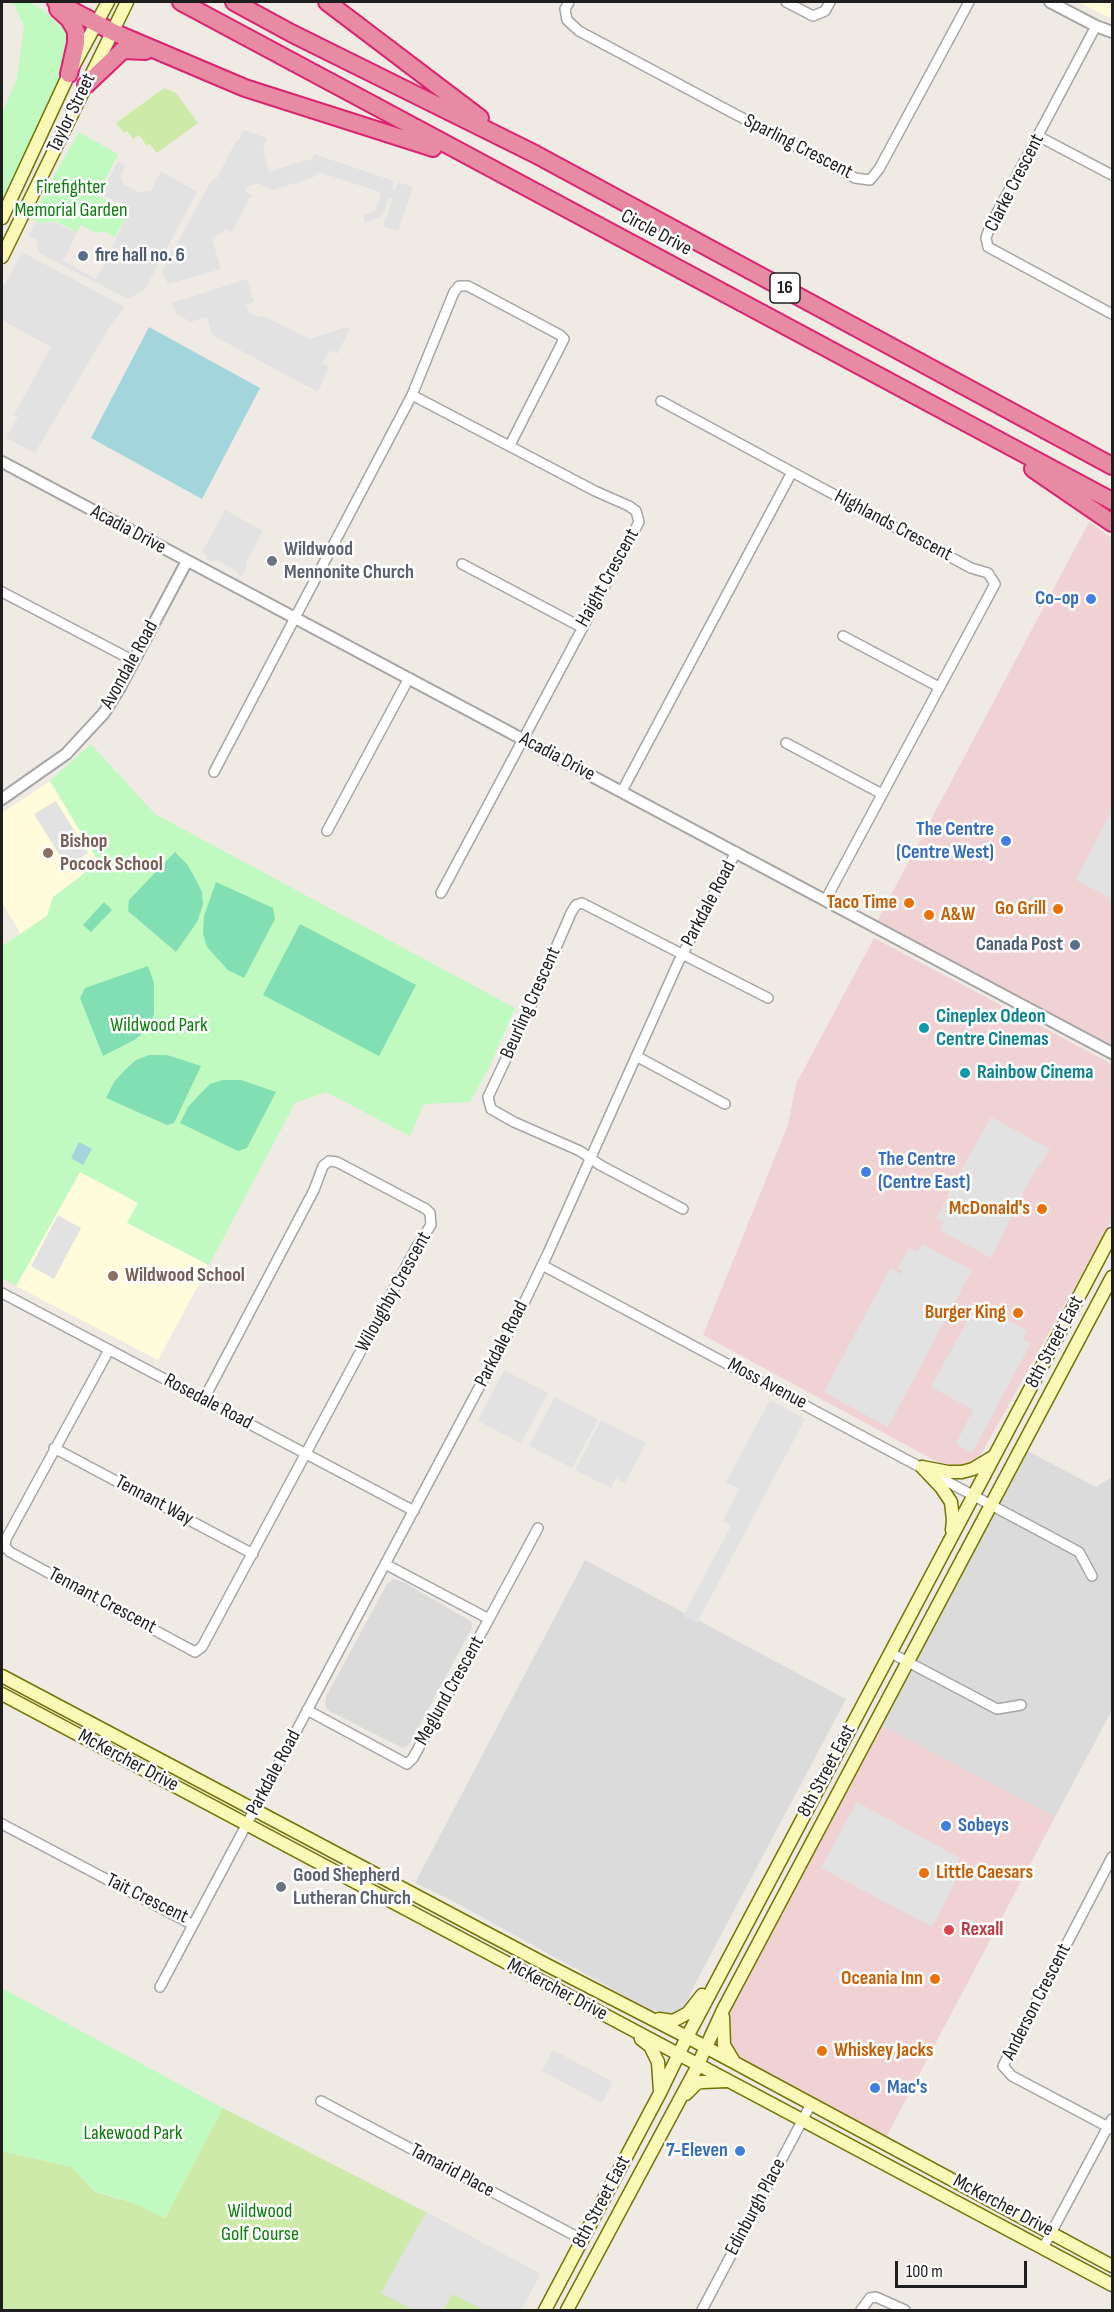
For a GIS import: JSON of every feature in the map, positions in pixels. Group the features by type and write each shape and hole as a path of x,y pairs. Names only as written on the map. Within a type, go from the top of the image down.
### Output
{"highway":[{"path":"47,2 69,19 76,31 76,43 69,74"},
{"path":"56,2 113,32 245,88 422,143 607,231"},
{"name":"Circle Drive","path":"181,2 1113,501"},
{"name":"Circle Drive","path":"234,2 291,33 535,154 1113,466"},
{"path":"327,2 465,107 521,141 535,154"},
{"path":"86,85 123,50 138,50 176,58"},
{"path":"921,398 1113,523"},
{"path":"1034,422 1048,424 1113,453"}],"main road":[{"name":"Taylor Street","path":"2,218 69,74 108,2"},
{"name":"Taylor Street","path":"2,257 127,2"},
{"name":"8th Street East","path":"545,2310 660,2093 723,1968 1113,1234"},
{"name":"8th Street East","path":"567,2310 679,2102 723,2010 1113,1277"},
{"path":"922,1467 962,1472 973,1469 994,1456"},
{"path":"922,1467 941,1487 951,1502 954,1520 951,1538"},
{"name":"McKercher Drive","path":"2,1676 707,2047 1113,2266"},
{"name":"McKercher Drive","path":"2,1694 1113,2285"},
{"path":"649,2018 673,2021 688,2013 723,1968"},
{"path":"723,2010 724,2045 733,2061"},
{"path":"629,2028 650,2046 658,2062 660,2093"},
{"path":"679,2102 697,2084 729,2081"}],"street":[{"name":"Sparling Crescent","path":"569,2 565,9 567,20 579,31 855,178 870,180 884,159 969,2"},
{"path":"786,2 813,16 825,11 830,2"},
{"path":"1050,2 1096,26 1113,32"},
{"name":"Clarke Crescent","path":"1096,26 990,226 987,238 988,247 1113,314"},
{"path":"1038,136 1113,175"},
{"path":"214,772 412,395 454,292 459,286 468,286 560,334 564,339 510,445"},
{"name":"Haight Crescent","path":"412,395 629,506 639,516 639,522 441,893"},
{"path":"622,791 792,472 661,401"},
{"name":"Acadia Drive","path":"2,462 1113,1053"},
{"name":"Highlands Crescent","path":"792,472 971,568 988,573 995,584 826,899"},
{"name":"Avondale Road","path":"2,799 75,746 104,713 187,561"},
{"path":"462,564 581,627"},
{"path":"2,592 134,661"},
{"path":"843,636 939,687"},
{"path":"327,831 409,678"},
{"path":"786,743 882,794"},
{"name":"Parkdale Road","path":"246,1824 414,1511 542,1265 682,954 736,852"},
{"name":"Beurling Crescent","path":"590,1158 491,1109 488,1097 576,905 588,904 682,954"},
{"path":"682,954 768,998"},
{"path":"636,1056 725,1104"},
{"path":"590,1158 683,1209"},
{"name":"Wiloughby Crescent","path":"204,1399 314,1190 323,1166 329,1161 337,1162 426,1209 430,1213 431,1225 417,1246 307,1454"},
{"name":"Moss Avenue","path":"542,1265 1079,1552 1092,1576"},
{"name":"Rosedale Road","path":"3,1297 204,1399 414,1511"},
{"name":"Tennant Crescent","path":"109,1350 54,1448 6,1539 5,1546 10,1552 195,1652 202,1647 307,1454"},
{"name":"Tennant Way","path":"54,1448 253,1554"},
{"path":"489,1619 538,1528"},
{"name":"Meglund Crescent","path":"307,1710 407,1764 413,1758 489,1619 385,1564"},
{"path":"891,1653 997,1709 1021,1705"},
{"name":"Tait Crescent","path":"2,1824 193,1925 246,1824"},
{"name":"Anderson Crescent","path":"1111,2125 1012,2076 1003,2066 1113,1857"},
{"path":"160,1987 193,1925"},
{"name":"Tamarid Place","path":"321,2101 582,2240"},
{"name":"Edinburgh Place","path":"702,2310 811,2104"},
{"path":"1043,2248 1111,2125"},
{"path":"861,2310 870,2298 876,2297 905,2310"}],"shaded area":[{"path":"1079,2 1112,2 1110,18"},
{"path":"243,130 267,138 263,151 269,172 306,160 311,161 314,154 394,181 392,189 395,190 398,182 413,187 398,231 383,226 393,198 389,197 384,212 379,218 365,223 363,215 375,211 381,196 380,192 319,172 312,178 272,190 258,183 247,187 245,191 251,195 232,232 226,229 212,239 221,269 168,284 162,271 211,181 217,178"},
{"path":"118,162 125,166 121,176 123,184 138,192 151,191 161,171 197,192 145,289 128,299 39,253 36,239 29,236 36,222 40,224 54,222 77,233 63,261 96,279 105,263 99,260 104,250 110,252 130,210 101,194"},
{"path":"22,252 125,307 110,326 35,453 6,438 18,417 14,415 51,347 2,320 2,290"},
{"path":"247,279 254,302 245,305 252,315 267,318 310,339 346,327 350,329 337,354 330,350 322,363 329,367 318,392 212,335 207,317 190,322 176,313 172,303"},
{"path":"225,510 263,531 241,576 215,559 213,562 206,559 207,555 202,552"},
{"path":"1089,522 1112,538 1112,1053 875,925"},
{"name":"Bishop Pocock School","path":"50,781 97,859 80,877 53,897 47,916 21,934 2,902 2,813"},
{"path":"56,801 88,853 67,867 34,814"},
{"path":"1112,810 1112,899 1076,880"},
{"path":"874,938 1112,1064 1112,1220 980,1456 968,1465 943,1465 703,1335 788,1125 796,1084"},
{"path":"991,1117 1050,1149 1029,1181 991,1258 939,1230 944,1222 936,1218 946,1200 952,1203 954,1200 947,1196"},
{"name":"Wildwood School","path":"80,1172 138,1203 128,1223 209,1265 158,1360 16,1286"},
{"path":"58,1215 81,1228 54,1279 31,1266"},
{"path":"922,1244 972,1270 888,1427 824,1392 890,1268 901,1274 903,1271 898,1268 909,1248 917,1252"},
{"path":"986,1308 1027,1331 1023,1339 1031,1343 972,1453 956,1444 973,1410 931,1387 973,1310 982,1314"},
{"path":"504,1370 548,1393 521,1443 478,1421"},
{"path":"555,1397 598,1420 572,1468 529,1446"},
{"path":"770,1400 805,1419 697,1623 683,1616 731,1526 723,1521 739,1489 726,1482"},
{"path":"601,1420 646,1443 625,1483 616,1478 611,1488 575,1470"},
{"path":"1022,1448 1096,1487 1112,1477 1112,1710 1055,1817 876,1722"},
{"path":"585,1560 846,1699 690,1994 685,2010 674,2014 653,2010 634,2001 451,1900 415,1883"},
{"path":"394,1579 405,1583 472,1622 472,1628 409,1745 403,1748 329,1711 325,1706 326,1697 387,1584"},
{"path":"876,1722 1055,1817 883,2143 733,2061 723,2010"},
{"path":"857,1802 958,1857 962,1869 932,1927 821,1868"},
{"path":"553,2050 613,2082 602,2103 542,2071"},
{"path":"426,2212 540,2274 521,2310 485,2310 452,2294 444,2310 413,2310 381,2293"}],"green space":[{"path":"9,2 30,2 46,12 67,32 71,56 2,207 2,114 17,78 24,26 15,6"},
{"path":"164,88 176,93 198,123 157,153 150,144 147,146 139,135 133,139 116,123"},
{"name":"Firefighter Memorial Garden","path":"79,132 118,154 97,195 129,212 115,237 104,231 96,233 81,225 77,232 55,221 40,223 30,218"},
{"name":"Wildwood Park","path":"91,744 155,814 515,1008 489,1068 470,1102 424,1104 410,1136 326,1092 295,1103 209,1265 127,1223 138,1203 80,1172 16,1286 2,1278 2,946 47,916 53,897 80,877 97,859 50,781"},
{"path":"175,852 187,864 195,878 202,892 203,905 197,922 176,952 128,911 129,900"},
{"path":"216,882 273,908 275,919 244,978 228,970 207,947 203,934 204,916"},
{"path":"104,902 112,910 91,932 83,925"},
{"path":"300,924 416,985 379,1056 263,995"},
{"path":"148,966 154,983 154,1014 149,1027 136,1039 103,1056 80,998 85,988"},
{"path":"149,1055 167,1055 201,1066 174,1123 167,1125 106,1098 114,1082 125,1070 136,1060"},
{"path":"223,1080 241,1080 276,1092 247,1148 238,1151 180,1123 188,1107 210,1084"},
{"name":"Lakewood Park","path":"2,1988 223,2108 165,2218 136,2204 95,2191 72,2167 2,2151"},
{"name":"Wildwood Golf Course","path":"223,2108 426,2212 540,2274 521,2310 2,2310 2,2151 72,2167 95,2192 136,2204 165,2218"}],"water":[{"path":"149,327 260,388 202,499 91,438"},
{"path":"79,1142 92,1149 83,1165 71,1158"}],"place":[{"name":"fire hall no. 6","path":"83,256"},
{"name":"Wildwood Mennonite Church","path":"272,561"},
{"name":"Co-op","path":"1091,599"},
{"name":"The Centre (Centre West)","path":"1006,841"},
{"name":"Bishop Pocock School","path":"48,853"},
{"name":"Taco Time","path":"909,903"},
{"name":"Go Grill","path":"1058,909"},
{"name":"A&W","path":"929,915"},
{"name":"Canada Post","path":"1075,945"},
{"name":"Cineplex Odeon Centre Cinemas","path":"924,1028"},
{"name":"Rainbow Cinema","path":"965,1073"},
{"name":"The Centre (Centre East)","path":"866,1172"},
{"name":"McDonald's","path":"1042,1209"},
{"name":"Wildwood School","path":"113,1276"},
{"name":"Burger King","path":"1018,1313"},
{"name":"Sobeys","path":"946,1826"},
{"name":"Little Caesars","path":"924,1873"},
{"name":"Good Shepherd Lutheran Church","path":"281,1887"},
{"name":"Rexall","path":"949,1930"},
{"name":"Oceania Inn","path":"935,1979"},
{"name":"Whiskey Jacks","path":"822,2051"},
{"name":"Mac's","path":"875,2088"},
{"name":"7-Eleven","path":"740,2151"}]}
